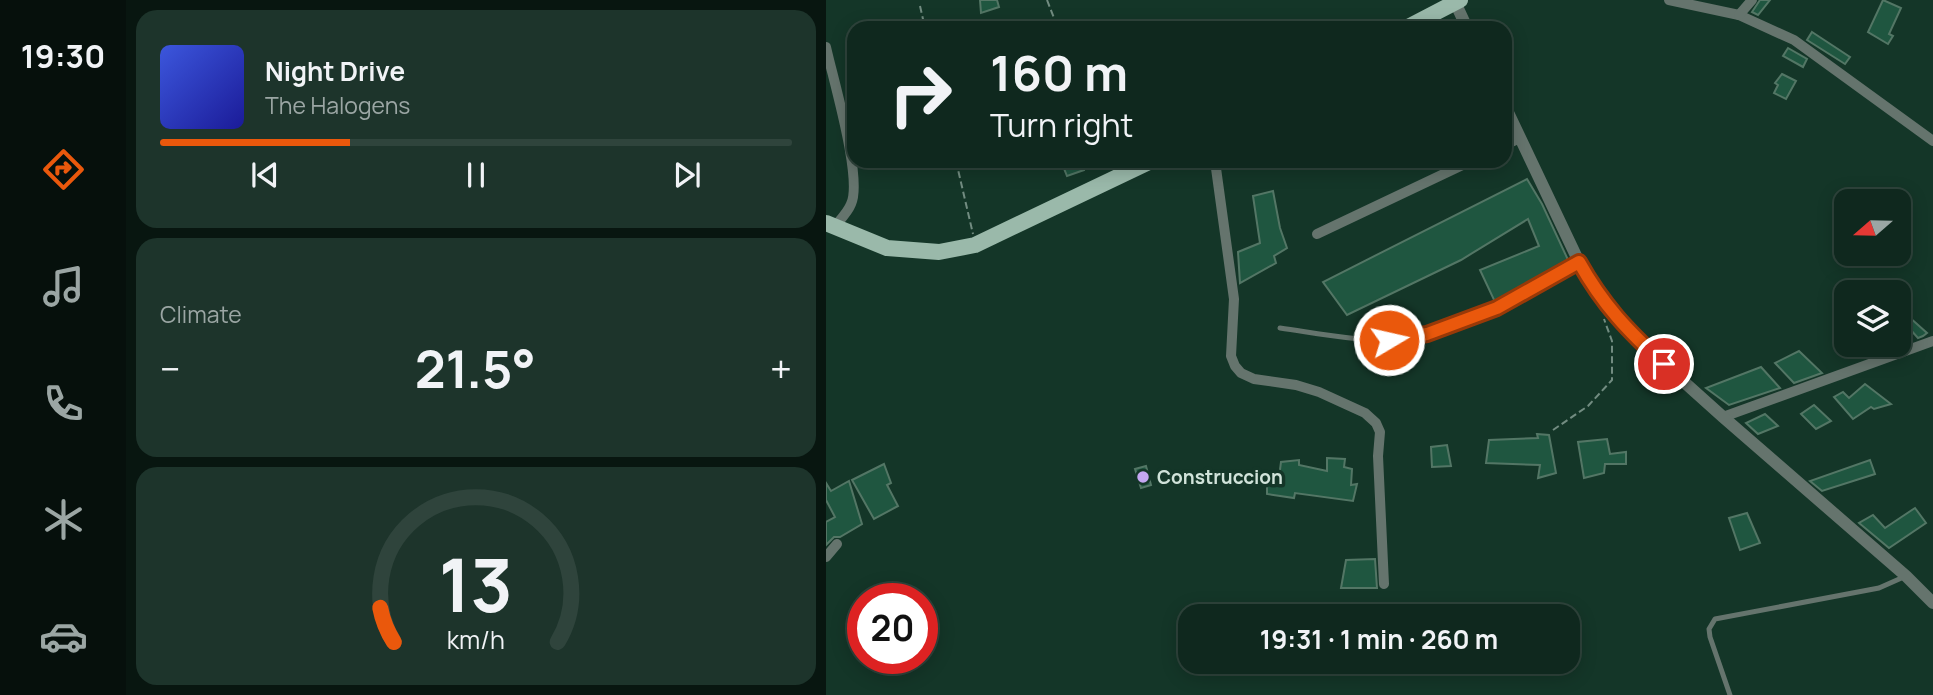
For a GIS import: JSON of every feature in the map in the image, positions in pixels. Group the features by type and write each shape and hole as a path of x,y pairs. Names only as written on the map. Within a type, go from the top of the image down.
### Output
{"main road":[{"path":"1419,21 1453,2"},
{"path":"830,225 887,248 939,252 975,245 1022,225 1137,168"}],"street":[{"path":"1670,0 1739,15 1794,40 1933,141"},
{"path":"1739,15 1752,0"},
{"path":"1453,2 1463,21"},
{"path":"826,47 847,140"},
{"path":"1512,121 1579,262 1592,285 1625,328 1906,576 1933,603"},
{"path":"1512,142 1520,138"},
{"path":"830,225 851,205 855,190 853,168"},
{"path":"1216,168 1234,299 1231,356 1235,366 1241,373 1254,379 1296,385 1319,392 1365,413 1376,423 1380,432 1378,456 1384,584"},
{"path":"1317,234 1456,168"},
{"path":"1723,417 1933,341"},
{"path":"826,556 837,544"}],"lane":[{"path":"1280,328 1344,338 1389,340 1427,334 1497,308 1579,262"},
{"path":"1730,695 1710,636 1709,629 1715,619 1880,588 1906,576"}],"path":[{"path":"1047,0 1055,21"},
{"path":"920,6 923,21"},
{"path":"958,168 975,245"},
{"path":"1553,430 1588,406 1612,380 1612,341 1604,318"}],"building":[{"path":"980,0 997,0 999,7 981,13"},
{"path":"1760,0 1770,0 1758,15 1752,12"},
{"path":"1883,0 1901,8 1889,34 1893,36 1888,44 1868,32"},
{"path":"1812,32 1850,57 1845,64 1807,40"},
{"path":"1788,48 1807,59 1803,67 1783,56"},
{"path":"1782,74 1796,81 1786,99 1774,93 1778,85 1775,83"},
{"path":"1064,168 1084,168 1084,170 1067,176"},
{"path":"1527,179 1569,262 1509,295 1495,302 1480,270 1539,246 1528,219 1461,260 1347,315 1323,282"},
{"path":"1273,191 1287,248 1274,256 1276,263 1240,283 1238,252 1260,243 1253,196"},
{"path":"1911,319 1927,333 1918,338 1911,330"},
{"path":"1799,351 1822,373 1794,383 1775,363"},
{"path":"1761,367 1780,388 1729,405 1706,388"},
{"path":"1865,384 1891,404 1874,409 1871,407 1853,419 1834,397 1843,392 1849,398"},
{"path":"1814,405 1831,421 1816,429 1801,414"},
{"path":"1765,414 1778,426 1758,434 1746,423"},
{"path":"1537,434 1549,435 1556,473 1538,478 1540,465 1486,463 1489,440 1538,438"},
{"path":"1607,439 1610,454 1626,452 1626,464 1605,464 1604,473 1584,478 1578,442"},
{"path":"1447,445 1451,466 1432,467 1431,447"},
{"path":"1327,458 1345,459 1344,467 1352,469 1351,485 1357,484 1353,501 1295,493 1294,498 1267,494 1267,485 1278,485 1281,462 1299,460 1299,465 1327,471"},
{"path":"1870,460 1875,474 1822,491 1810,481"},
{"path":"884,464 891,483 887,485 898,506 874,519 852,480"},
{"name":"Construccion","path":"1146,466 1151,485 1141,488 1135,469"},
{"path":"849,481 862,524 840,537 834,537 826,545 826,522 835,517 826,500 826,483 831,491"},
{"path":"1915,508 1926,523 1889,548 1859,523 1873,515 1885,528"},
{"path":"1747,513 1760,543 1740,550 1729,518"},
{"path":"1375,559 1377,588 1341,588 1346,560"}],"place":[{"name":"Construccion","path":"1143,477"}],"route":[{"path":"1389,340 1427,334 1497,308 1579,262 1592,285 1625,328 1664,364"}]}
